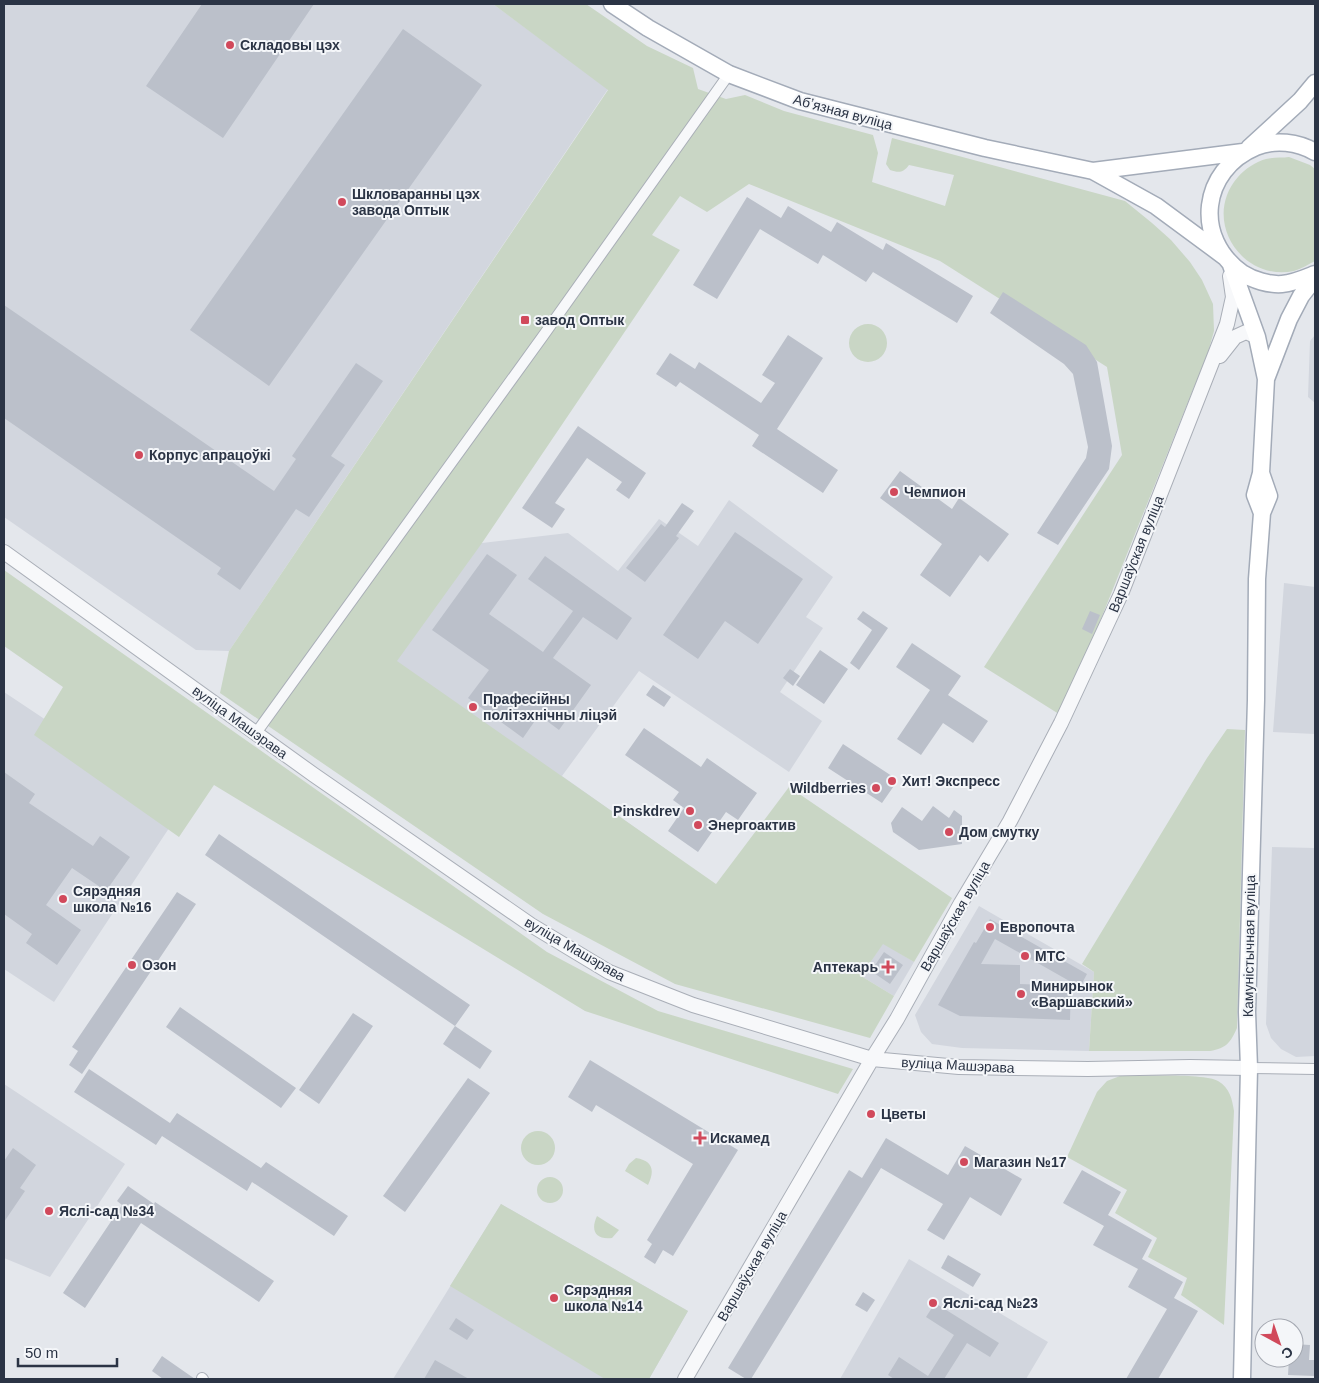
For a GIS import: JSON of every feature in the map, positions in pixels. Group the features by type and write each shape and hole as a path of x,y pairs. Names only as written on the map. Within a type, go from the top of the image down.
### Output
{"main road":[{"name":"Абʼязная вуліца","path":"612,4 648,28 729,74 800,101 984,148 1093,171 1156,206 1228,261"},
{"path":"1243,152 1300,101 1315,83"},
{"name":"Камуністычная вуліца","path":"1242,1379 1249,1068 1247,1012 1256,700 1257,579 1262,513 1269,496 1262,473 1266,379 1257,337 1228,261 1218,248 1212,231 1209,213 1212,195 1218,178 1229,164 1243,152 1264,144 1285,142 1306,147 1315,152"},
{"name":"Абʼязная вуліца","path":"1093,171 1243,152"},
{"path":"1228,261 1247,276 1262,282 1282,284 1301,280 1315,274"},
{"name":"Камуністычная вуліца","path":"1266,379 1289,319 1301,296 1315,278"}],"street":[{"path":"256,733 533,350 729,74"},
{"name":"Варшаўская вуліца","path":"685,1379 897,1019 961,903 1010,821 1061,723 1121,594 1227,324 1233,297 1228,261"},
{"name":"Варшаўская вуліца","path":"1207,376 1235,337 1246,332 1257,337"},
{"name":"вуліца Машэрава","path":"4,552 256,733 530,925 609,972 693,1005 872,1059 969,1067 1088,1069 1249,1068"},
{"path":"1249,1068 1315,1068"}],"shaded area":[{"path":"4,4 493,4 608,89 229,651 196,650 4,517"},
{"path":"1315,335 1315,403 1308,397 1310,341"},
{"name":"Прафесійны політэхнічны ліцэй","path":"729,500 833,577 806,617 823,628 780,692 822,721 789,772 639,671 562,776 678,858 328,693 448,521 482,543 568,533 618,571 659,519 698,546"},
{"path":"1284,583 1315,587 1315,734 1273,732"},
{"name":"Сярэдняя школа №16","path":"4,692 181,810 54,1002 4,969"},
{"path":"1272,847 1315,848 1315,1056 1296,1057 1281,1049 1271,1038 1266,1024"},
{"path":"979,906 1094,972 1089,1051 962,1048 932,1044 921,1032 915,1015"},
{"path":"883,943 914,962 894,996 861,976"},
{"name":"Яслі-сад №34","path":"4,1084 125,1164 50,1277 4,1258"},
{"name":"Сярэдняя школа №14","path":"501,1204 688,1311 649,1379 393,1379"},
{"name":"Яслі-сад №23","path":"909,1259 1048,1342 1026,1379 840,1379"}],"green space":[{"path":"493,4 586,4 647,46 693,68 698,89 726,99 745,95 784,111 873,135 878,153 872,182 945,206 954,175 909,165 901,172 890,170 886,164 892,138 1125,201 1171,240 1190,262 1202,280 1213,304 1214,331 1205,363 1062,716 984,667 1122,455 1107,367 940,261 749,184 707,212 680,196 652,235 680,250 482,543 397,661 716,884 789,787 952,898 914,962 883,944 861,976 894,996 870,1038 675,984 543,914 220,693 229,651 608,90"},
{"path":"1289,157 1310,165 1315,169 1315,261 1294,271 1275,272 1258,267 1243,257 1232,244 1225,228 1224,211 1228,194 1244,171 1266,159"},
{"path":"868,324 882,329 887,343 882,357 868,362 854,357 849,343 854,329"},
{"path":"4,570 547,952 658,1011 853,1069 838,1094 585,1011 214,785 179,837 34,735 63,687 4,646"},
{"path":"1227,729 1245,730 1237,1028 1227,1044 1210,1051 1089,1051 1094,972 1082,964 1207,758"},
{"path":"1156,1075 1211,1078 1222,1084 1230,1094 1234,1111 1224,1325 1181,1295 1187,1278 1148,1257 1157,1238 1115,1213 1127,1190 1067,1157 1097,1092 1107,1081 1120,1076"},
{"path":"538,1131 545,1132 550,1136 554,1141 554,1155 550,1160 545,1164 538,1165 531,1164 526,1160 522,1155 521,1148 522,1141 526,1136 531,1132"},
{"path":"636,1158 646,1161 651,1167 652,1171 648,1185 625,1171"},
{"path":"550,1177 559,1181 563,1190 559,1199 550,1203 541,1199 537,1190 541,1181"},
{"name":"Сярэдняя школа №14","path":"501,1204 688,1311 649,1379 605,1379 450,1286"},
{"path":"597,1216 619,1230 612,1238 598,1236 594,1230"}],"building":[{"name":"Складовы цэх","path":"202,4 314,4 223,138 146,86"},
{"path":"403,29 482,85 269,386 190,330"},
{"path":"747,197 781,218 788,206 831,232 837,222 883,250 886,243 973,296 957,323 873,272 866,282 823,255 818,264 760,229 717,299 693,285"},
{"path":"1003,292 1086,345 1097,362 1112,446 1109,469 1058,545 1037,533 1086,458 1088,447 1073,374 1064,364 990,313"},
{"name":"Корпус апрацоўкі","path":"4,305 274,491 296,459 292,456 356,363 383,381 331,456 345,465 309,517 296,509 240,590 217,574 221,568 4,418"},
{"path":"788,335 823,358 777,429 838,470 823,493 752,446 759,435 680,382 676,387 656,374 670,353 695,369 699,362 761,403 775,383 762,375"},
{"path":"578,426 646,473 629,499 616,490 622,482 587,458 555,503 565,509 552,528 522,508"},
{"path":"900,471 952,509 959,498 1009,534 988,562 980,555 950,597 920,575 942,544 880,498"},
{"path":"682,503 694,511 676,536 679,538 645,582 626,568 661,524 665,527"},
{"path":"735,532 803,579 758,644 725,621 698,659 663,635"},
{"path":"487,554 517,575 489,614 543,652 573,611 528,579 545,556 632,618 617,640 583,617 553,658 591,685 559,730 539,715 523,738 468,698 489,670 432,630"},
{"path":"863,611 888,628 859,670 850,663 872,630 857,619"},
{"path":"1090,611 1100,615 1092,634 1082,629"},
{"path":"912,643 961,676 948,695 988,721 973,743 943,723 921,755 897,739 930,690 896,667"},
{"path":"820,650 848,669 824,704 796,685"},
{"path":"790,669 800,676 793,686 783,678"},
{"path":"653,685 671,697 664,707 646,695"},
{"path":"644,728 701,767 707,758 757,793 738,820 726,812 698,852 668,831 684,808 673,800 679,792 625,755"},
{"path":"843,744 898,780 882,803 828,768"},
{"path":"4,772 35,794 29,803 93,846 100,836 130,857 106,891 72,868 46,905 81,930 57,965 26,943 32,934 4,914"},
{"path":"933,806 949,818 954,810 962,816 962,844 919,850 893,832 891,823 902,807 922,821"},
{"path":"219,834 470,1005 455,1026 205,855"},
{"path":"177,892 196,904 82,1074 69,1065 78,1051 72,1047"},
{"path":"990,919 1087,974 1080,987 995,939 981,964 1020,965 1020,984 1071,986 1070,1020 960,1016 938,1005 974,942 976,943"},
{"path":"884,952 903,965 890,984 871,971"},
{"path":"180,1007 296,1088 281,1108 166,1027"},
{"path":"353,1013 373,1026 319,1104 299,1090"},
{"path":"455,1026 492,1051 480,1069 443,1044"},
{"path":"590,1060 738,1150 673,1256 663,1250 655,1264 644,1257 652,1244 647,1240 693,1164 596,1105 592,1112 568,1097"},
{"path":"89,1069 170,1123 177,1113 261,1168 266,1162 348,1216 334,1236 252,1182 247,1191 162,1136 156,1145 74,1092"},
{"path":"468,1078 490,1093 405,1212 383,1196"},
{"path":"886,1138 948,1175 965,1146 1022,1179 1001,1216 970,1197 944,1240 927,1230 943,1204 881,1168 751,1379 746,1379 728,1368 849,1170 862,1178"},
{"path":"13,1148 36,1165 20,1188 25,1191 4,1222 4,1161"},
{"path":"1082,1170 1121,1192 1108,1215 1152,1240 1142,1259 1183,1282 1174,1298 1198,1311 1158,1379 1126,1379 1167,1309 1128,1287 1138,1269 1093,1245 1104,1226 1063,1203"},
{"path":"128,1186 274,1281 259,1302 141,1223 85,1308 63,1293 122,1205 117,1201"},
{"path":"948,1255 981,1274 973,1287 941,1268"},
{"path":"863,1292 875,1300 867,1312 855,1305"},
{"path":"935,1303 999,1343 990,1357 967,1343 944,1379 894,1379 888,1375 899,1357 928,1376 954,1335 926,1317"},
{"path":"456,1318 474,1330 467,1340 449,1329"},
{"path":"1304,1345 1310,1345 1309,1360 1315,1360 1315,1376 1288,1375 1288,1368 1304,1368"},
{"path":"162,1356 195,1379 163,1379 152,1371"},
{"path":"435,1360 469,1379 424,1379"}],"place":[{"name":"Складовы цэх","path":"230,45"},
{"name":"Шкловаранны цэх завода Оптык","path":"342,202"},
{"name":"завод Оптык","path":"525,320"},
{"name":"Корпус апрацоўкі","path":"139,455"},
{"name":"Чемпион","path":"894,492"},
{"name":"Прафесійны політэхнічны ліцэй","path":"473,707"},
{"name":"Хит! Экспресс","path":"892,781"},
{"name":"Wildberries","path":"876,788"},
{"name":"Pinskdrev","path":"690,811"},
{"name":"Энергоактив","path":"698,825"},
{"name":"Дом смутку","path":"949,832"},
{"name":"Сярэдняя школа №16","path":"63,899"},
{"name":"Европочта","path":"990,927"},
{"name":"МТС","path":"1025,956"},
{"name":"Озон","path":"132,965"},
{"name":"Аптекарь","path":"888,967"},
{"name":"Минирынок «Варшавский»","path":"1021,994"},
{"name":"Цветы","path":"871,1114"},
{"name":"Искамед","path":"700,1138"},
{"name":"Магазин №17","path":"964,1162"},
{"name":"Яслі-сад №34","path":"49,1211"},
{"name":"Сярэдняя школа №14","path":"554,1298"},
{"name":"Яслі-сад №23","path":"933,1303"}]}
